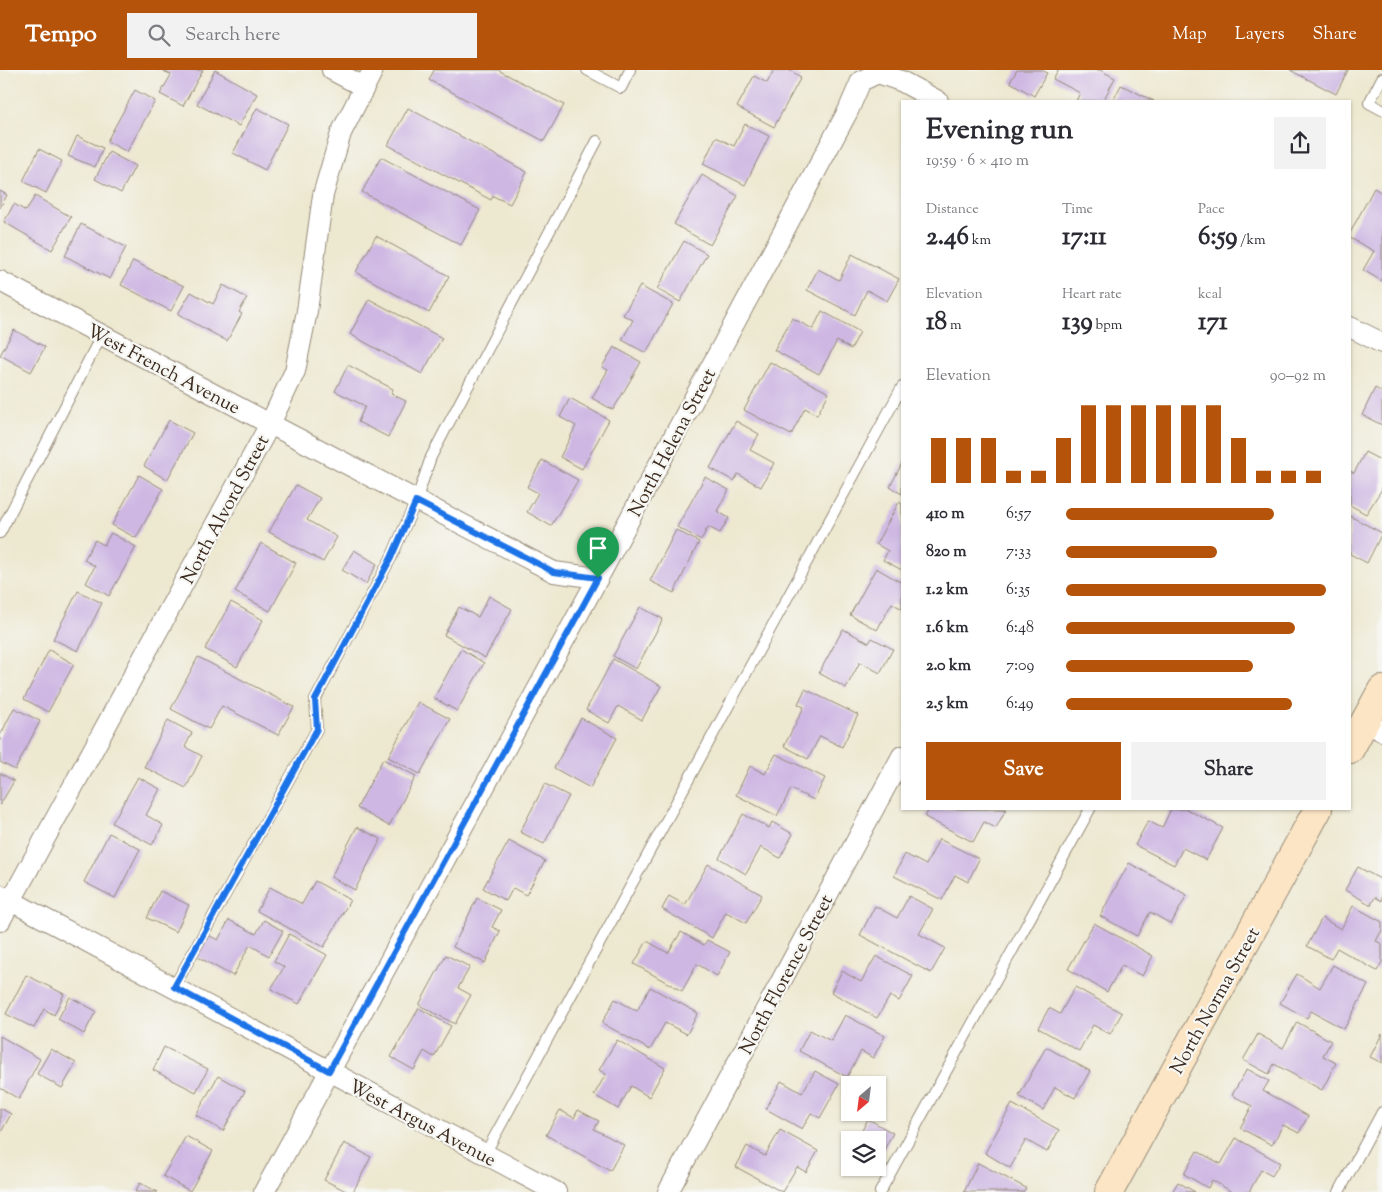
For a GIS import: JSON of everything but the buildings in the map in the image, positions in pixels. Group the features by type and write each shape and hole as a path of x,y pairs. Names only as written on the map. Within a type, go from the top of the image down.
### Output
{"main road":[{"path":"1351,748 1374,726 1382,690"},
{"name":"North Norma Street","path":"1109,1192 1317,810"}],"street":[{"path":"332,70 368,78"},
{"name":"North Helena Street","path":"264,1192 598,578 843,120 861,81 878,73 901,81 936,100"},
{"name":"North Alvord Street","path":"0,921 6,898 270,424 295,371 307,311 323,195 341,132 368,78"},
{"name":"West French Avenue","path":"0,281 101,336 554,572 598,578"},
{"path":"1351,328 1382,343"},
{"name":"North Florence Street","path":"668,1192 901,758"},
{"name":"West Argus Avenue","path":"6,898 556,1192"}],"lane":[{"path":"587,70 621,88 630,70"},
{"path":"1382,78 1369,103 1382,110"},
{"path":"174,987 317,729 315,700 391,558 416,501 431,457 596,141"},
{"path":"0,533 101,336"},
{"path":"484,1154 901,389"},
{"path":"880,1192 1089,810"},
{"path":"1339,1192 1382,1112"}],"route":[{"path":"416,501 554,572 598,578 329,1071 174,987 317,729 315,700 391,558 416,501"}]}
